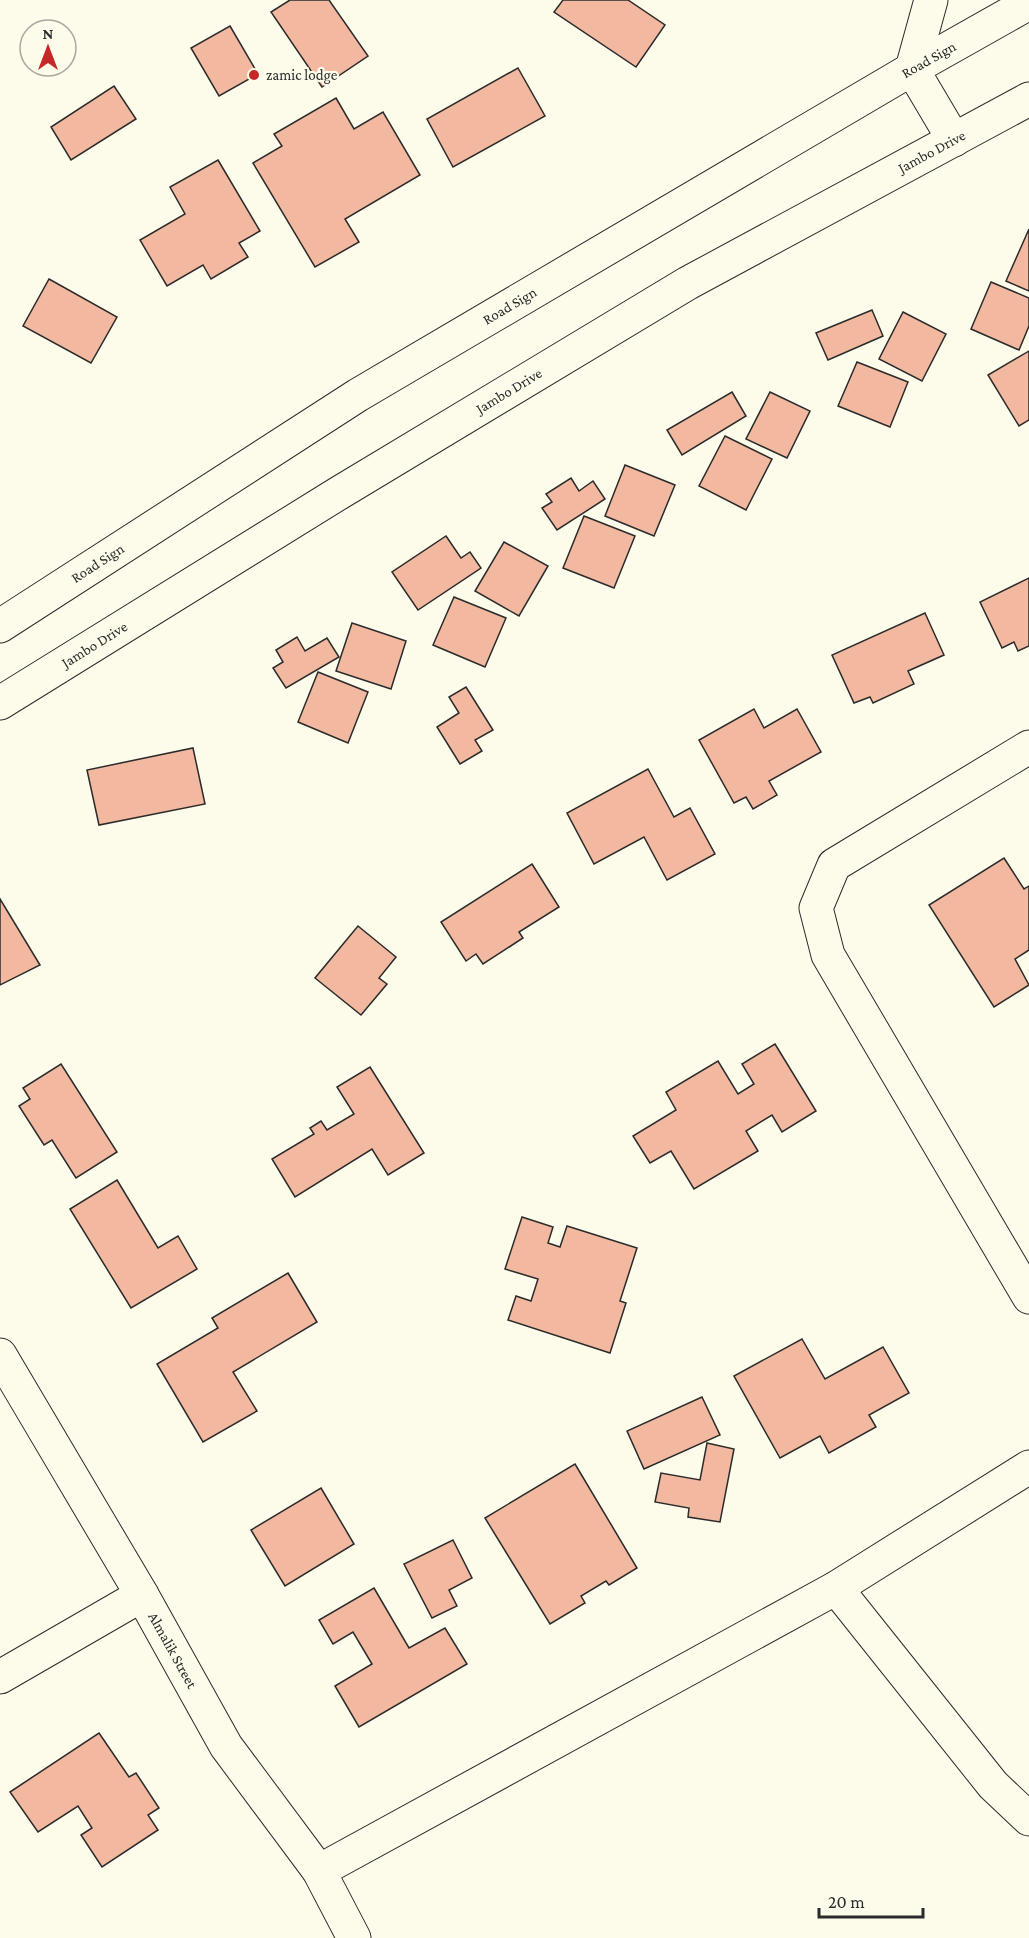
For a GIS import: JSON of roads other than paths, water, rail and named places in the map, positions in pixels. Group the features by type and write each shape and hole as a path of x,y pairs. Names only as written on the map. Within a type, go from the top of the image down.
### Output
{"street":[{"path":"931,0 912,69 954,140"},
{"name":"Road Sign","path":"0,626 358,395 912,69 1029,3"},
{"name":"Jambo Drive","path":"0,703 339,493 688,283 1029,99"},
{"path":"1029,747 834,865 816,908 828,955 1029,1297"},
{"name":"Almalik Street","path":"0,1355 142,1595 226,1746 319,1871 354,1938"},
{"path":"319,1871 836,1588 1029,1467"},
{"path":"836,1588 993,1785 1029,1820"},
{"path":"0,1677 142,1595"}],"place":[{"name":"zamic lodge","path":"254,75"}]}
